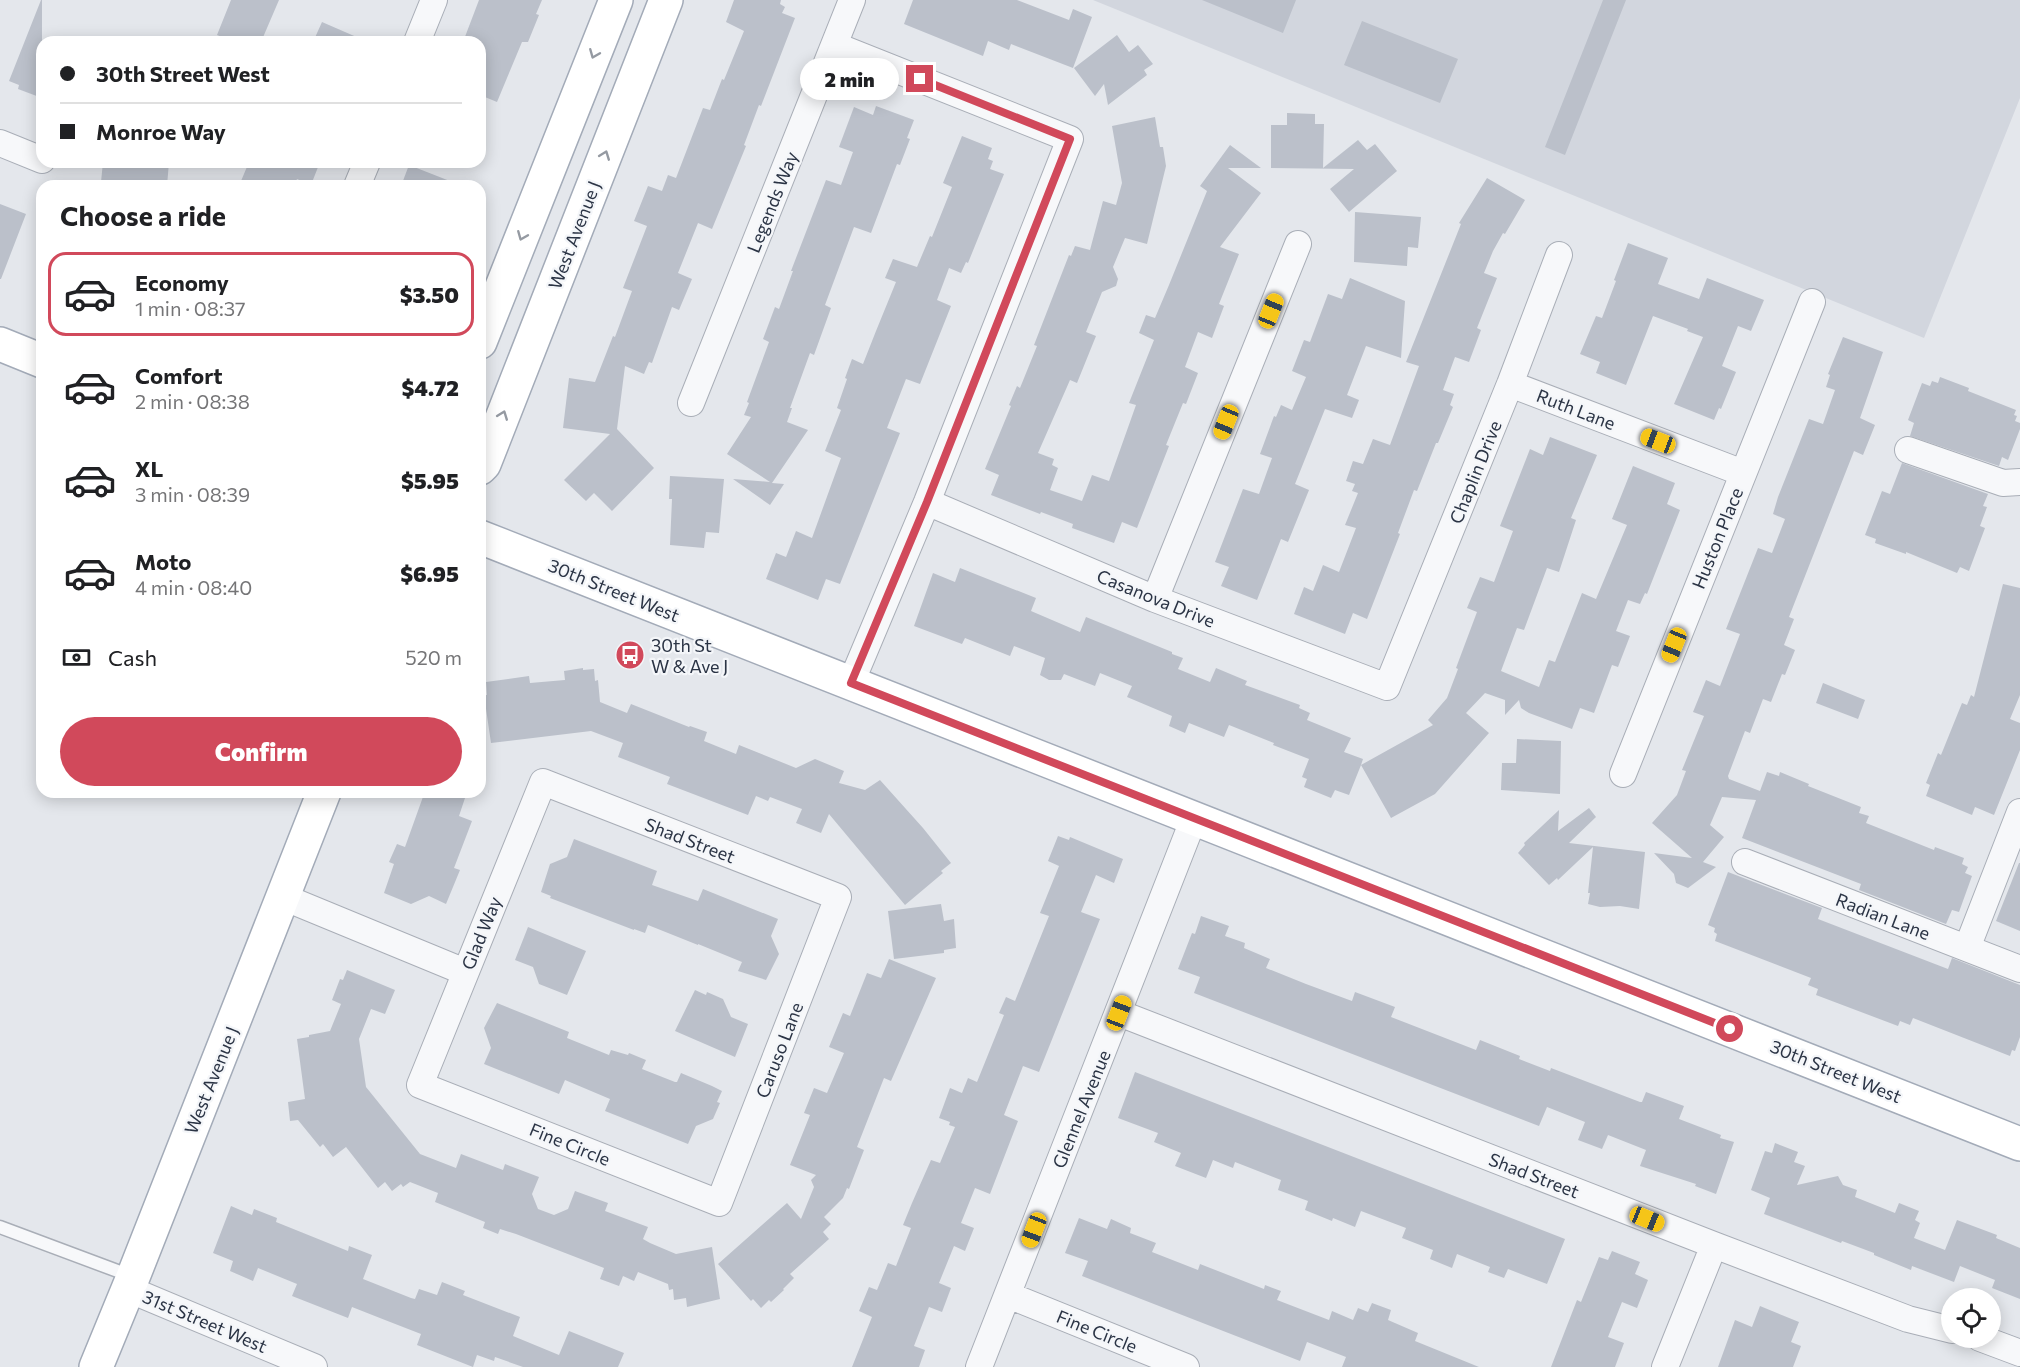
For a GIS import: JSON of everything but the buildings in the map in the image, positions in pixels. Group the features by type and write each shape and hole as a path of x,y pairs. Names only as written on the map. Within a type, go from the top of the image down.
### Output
{"main road":[{"path":"486,327 616,0"},
{"name":"West Avenue J","path":"486,459 666,0"},
{"path":"0,344 36,359"},
{"name":"30th Street West","path":"486,539 2020,1144"},
{"name":"West Avenue J","path":"96,1367 322,798"}],"street":[{"name":"Legends Way","path":"691,403 852,0"},
{"path":"418,36 426,2"},
{"path":"834,45 1070,139 927,502 851,683"},
{"path":"0,143 36,158"},
{"path":"1155,599 1298,244"},
{"name":"Chaplin Drive","path":"1387,687 1510,384 1559,255"},
{"name":"Huston Place","path":"1623,774 1812,302"},
{"name":"Ruth Lane","path":"1510,384 1743,473"},
{"path":"1908,450 2003,483 2020,482"},
{"name":"Casanova Drive","path":"927,502 1155,599 1387,687"},
{"name":"Shad Street","path":"543,782 838,897"},
{"name":"Glad Way","path":"420,1085 543,782"},
{"path":"1967,948 2020,812"},
{"name":"Glennel Avenue","path":"979,1367 1194,818"},
{"name":"Radian Lane","path":"1745,862 2020,969"},
{"path":"283,897 465,972"},
{"name":"Caruso Lane","path":"719,1203 838,897"},
{"name":"Shad Street","path":"1119,1013 1713,1245 1908,1319 1941,1327"},
{"name":"Fine Circle","path":"420,1085 719,1203"},
{"path":"1665,1367 1713,1245"},
{"name":"31st Street West","path":"131,1283 314,1367"},
{"name":"Fine Circle","path":"1008,1295 1186,1367"},
{"path":"2001,1346 2020,1353"}],"lane":[{"path":"0,1227 131,1283"}],"shaded area":[{"path":"1093,0 2020,0 2020,98 1924,338"}],"place":[{"name":"30th St W & Ave J","path":"630,655"}],"route":[{"path":"920,79 1070,139 927,502 851,683 1730,1029"}]}
